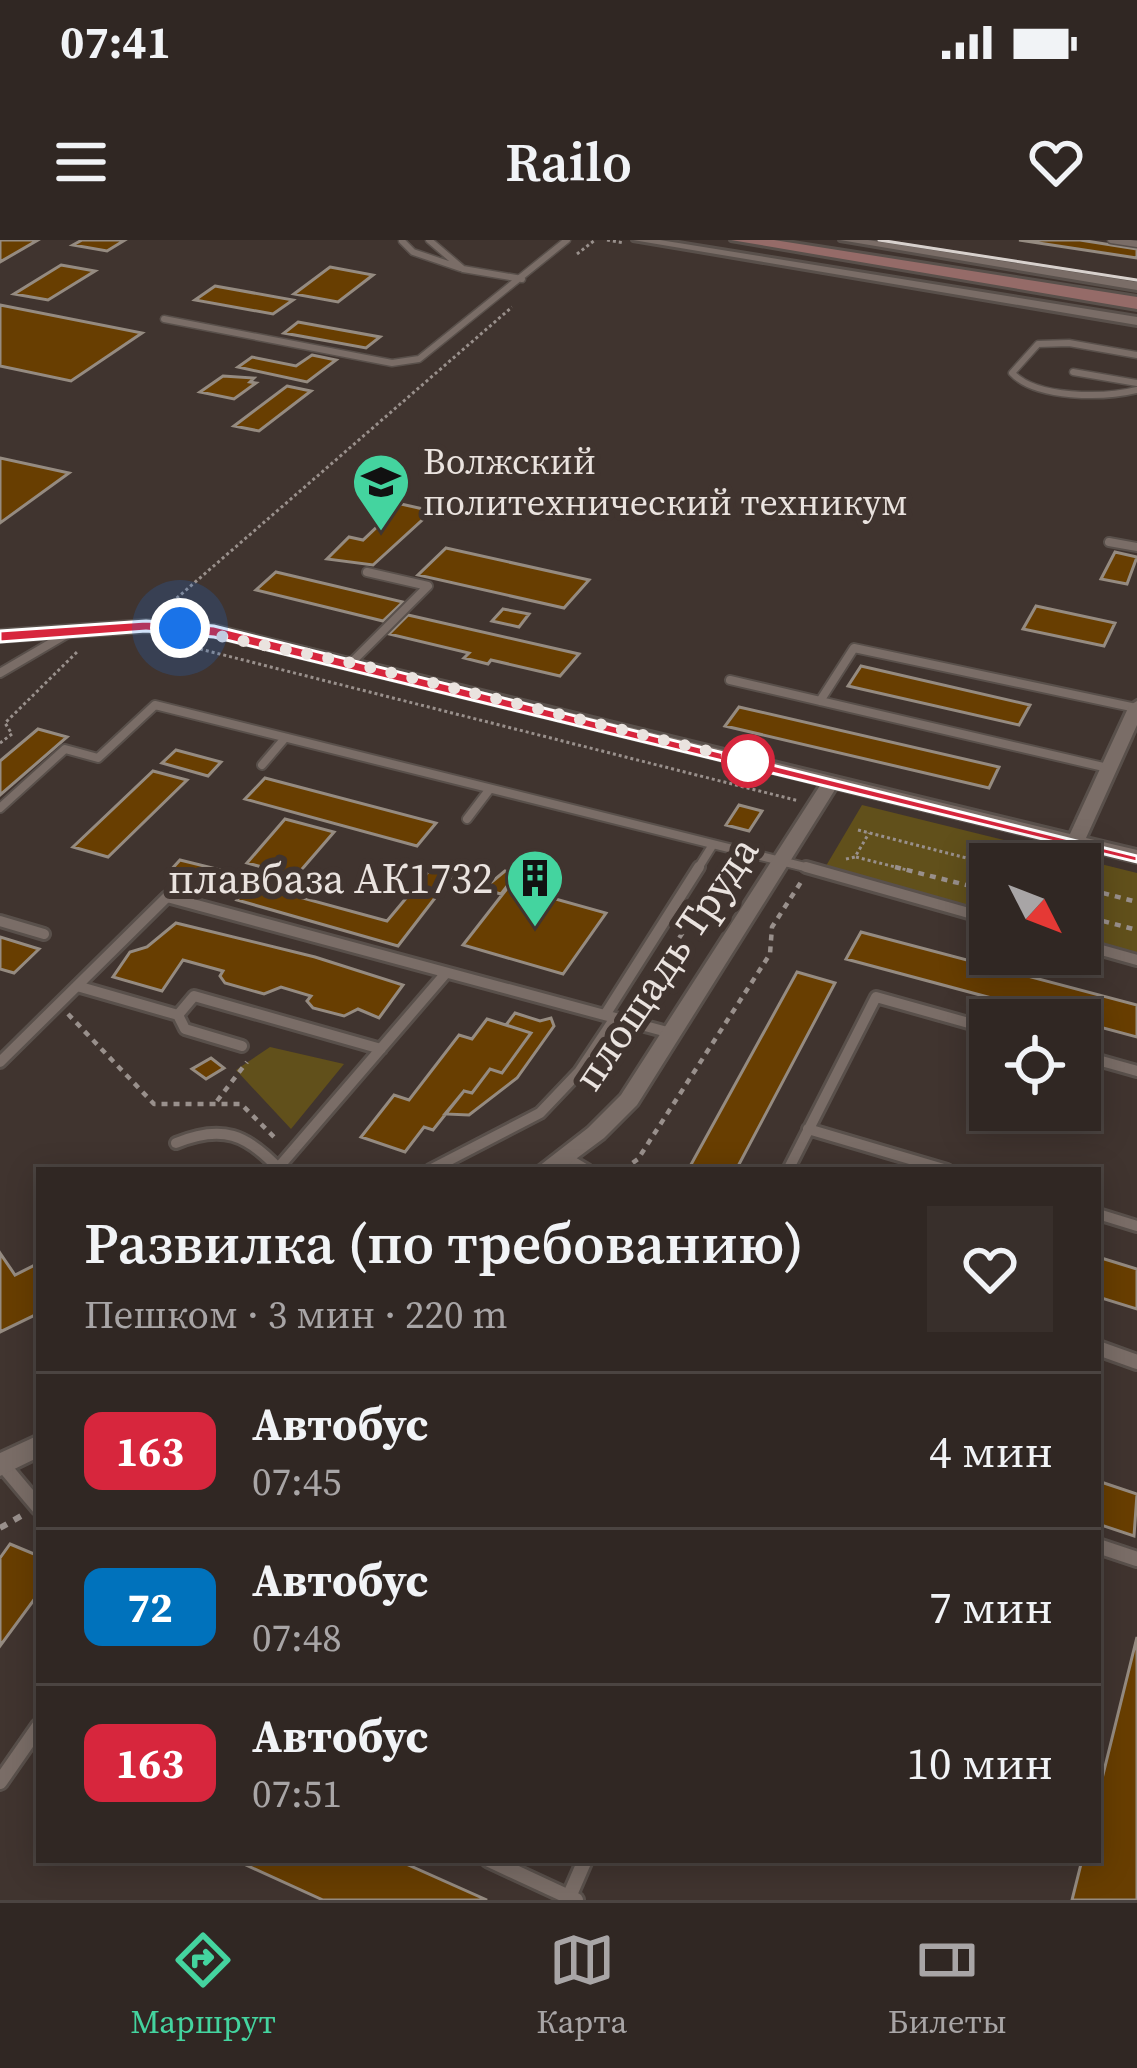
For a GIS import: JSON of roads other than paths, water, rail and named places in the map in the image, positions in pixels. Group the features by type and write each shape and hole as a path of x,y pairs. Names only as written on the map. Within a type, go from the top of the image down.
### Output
{"street":[{"path":"639,240 1137,321"},
{"path":"740,240 1137,299"},
{"path":"787,240 1137,299"},
{"path":"846,240 1137,286"},
{"path":"0,636 146,626 214,631 1137,856"},
{"path":"1076,841 1137,707"},
{"name":"площадь Труда","path":"555,1164 629,1100 832,782"},
{"path":"1,1465 36,1446"}],"lane":[{"path":"429,240 464,268"},
{"path":"164,319 392,364 419,359 567,240"},
{"path":"1111,240 1137,244"},
{"path":"402,241 428,259 522,279"},
{"path":"1137,355 1069,343 1038,344 1012,373 1022,384 1109,397 1137,387"},
{"path":"1072,372 1137,387"},
{"path":"1109,542 1137,547"},
{"path":"352,663 428,586 367,572"},
{"path":"0,673 71,631"},
{"path":"820,701 854,648 1137,707"},
{"path":"730,680 1108,768"},
{"path":"0,808 65,749 98,758 155,706 814,869 969,913"},
{"path":"262,765 285,738"},
{"path":"466,819 489,790"},
{"path":"436,1167 540,1113 579,1072 615,1018 712,846"},
{"path":"0,1062 167,898 671,1033"},
{"path":"0,921 44,934"},
{"path":"1101,950 1137,959"},
{"path":"280,1167 446,973"},
{"path":"77,986 178,1015"},
{"path":"178,1015 194,996 381,1049"},
{"path":"789,1167 876,997 969,1023"},
{"path":"178,1015 184,1029 242,1046"},
{"path":"1101,1061 1137,1071"},
{"path":"176,1143 208,1128 253,1138 277,1167"},
{"path":"808,1129 937,1167"},
{"path":"1101,1215 1137,1226"},
{"path":"1101,1349 1137,1362"},
{"path":"1,1465 36,1505"},
{"path":"1101,1547 1137,1559"},
{"path":"0,1782 36,1730"},
{"path":"496,1863 572,1898 584,1863"}],"tram line":[{"path":"879,240 1137,280"}],"place":[{"name":"Волжский политехнический техникум","path":"381,533"},
{"name":"плавбаза АК1732","path":"535,929"}]}
